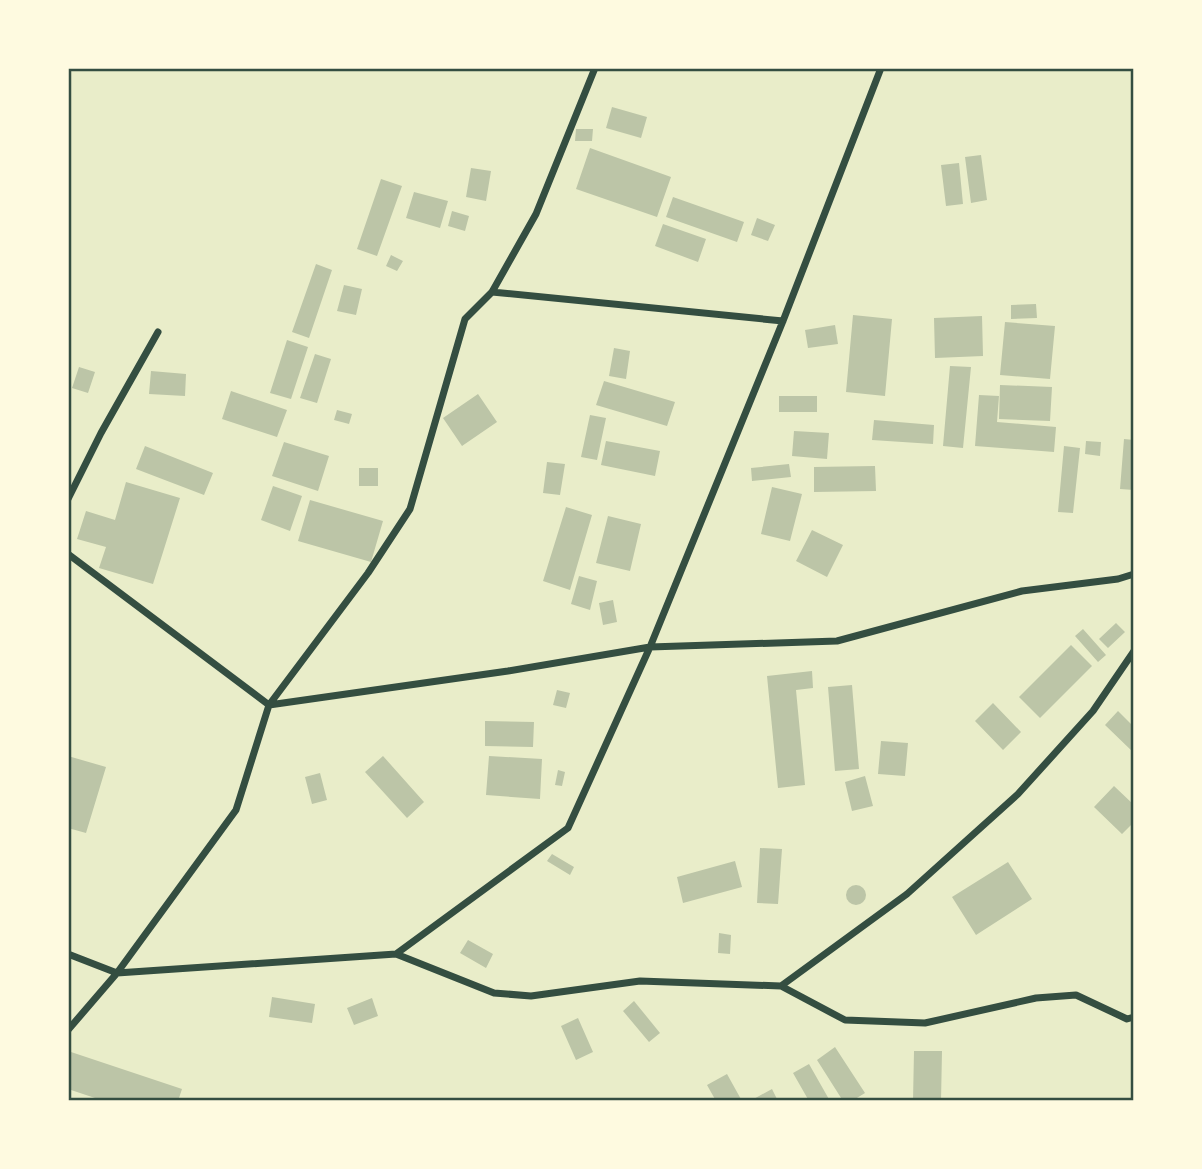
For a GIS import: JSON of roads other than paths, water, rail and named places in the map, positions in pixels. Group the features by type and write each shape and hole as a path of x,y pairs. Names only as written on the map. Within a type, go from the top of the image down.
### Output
{"street":[{"path":"68,1030 117,973 236,810 270,705 368,573 410,509 466,319 492,292 536,214 595,68"},
{"path":"396,954 568,828 650,647 783,321 881,68"},
{"path":"492,292 783,321"},
{"path":"68,499 101,433 158,332"},
{"path":"68,554 270,705 508,671 650,647 837,641 1022,591 1118,579 1134,574"},
{"path":"781,986 907,894 1018,793 1093,711 1134,651"},
{"path":"68,954 117,973 396,954 494,993 531,996 640,981 781,986 845,1020 925,1023 1036,998 1076,995 1127,1019 1134,1017"}]}
